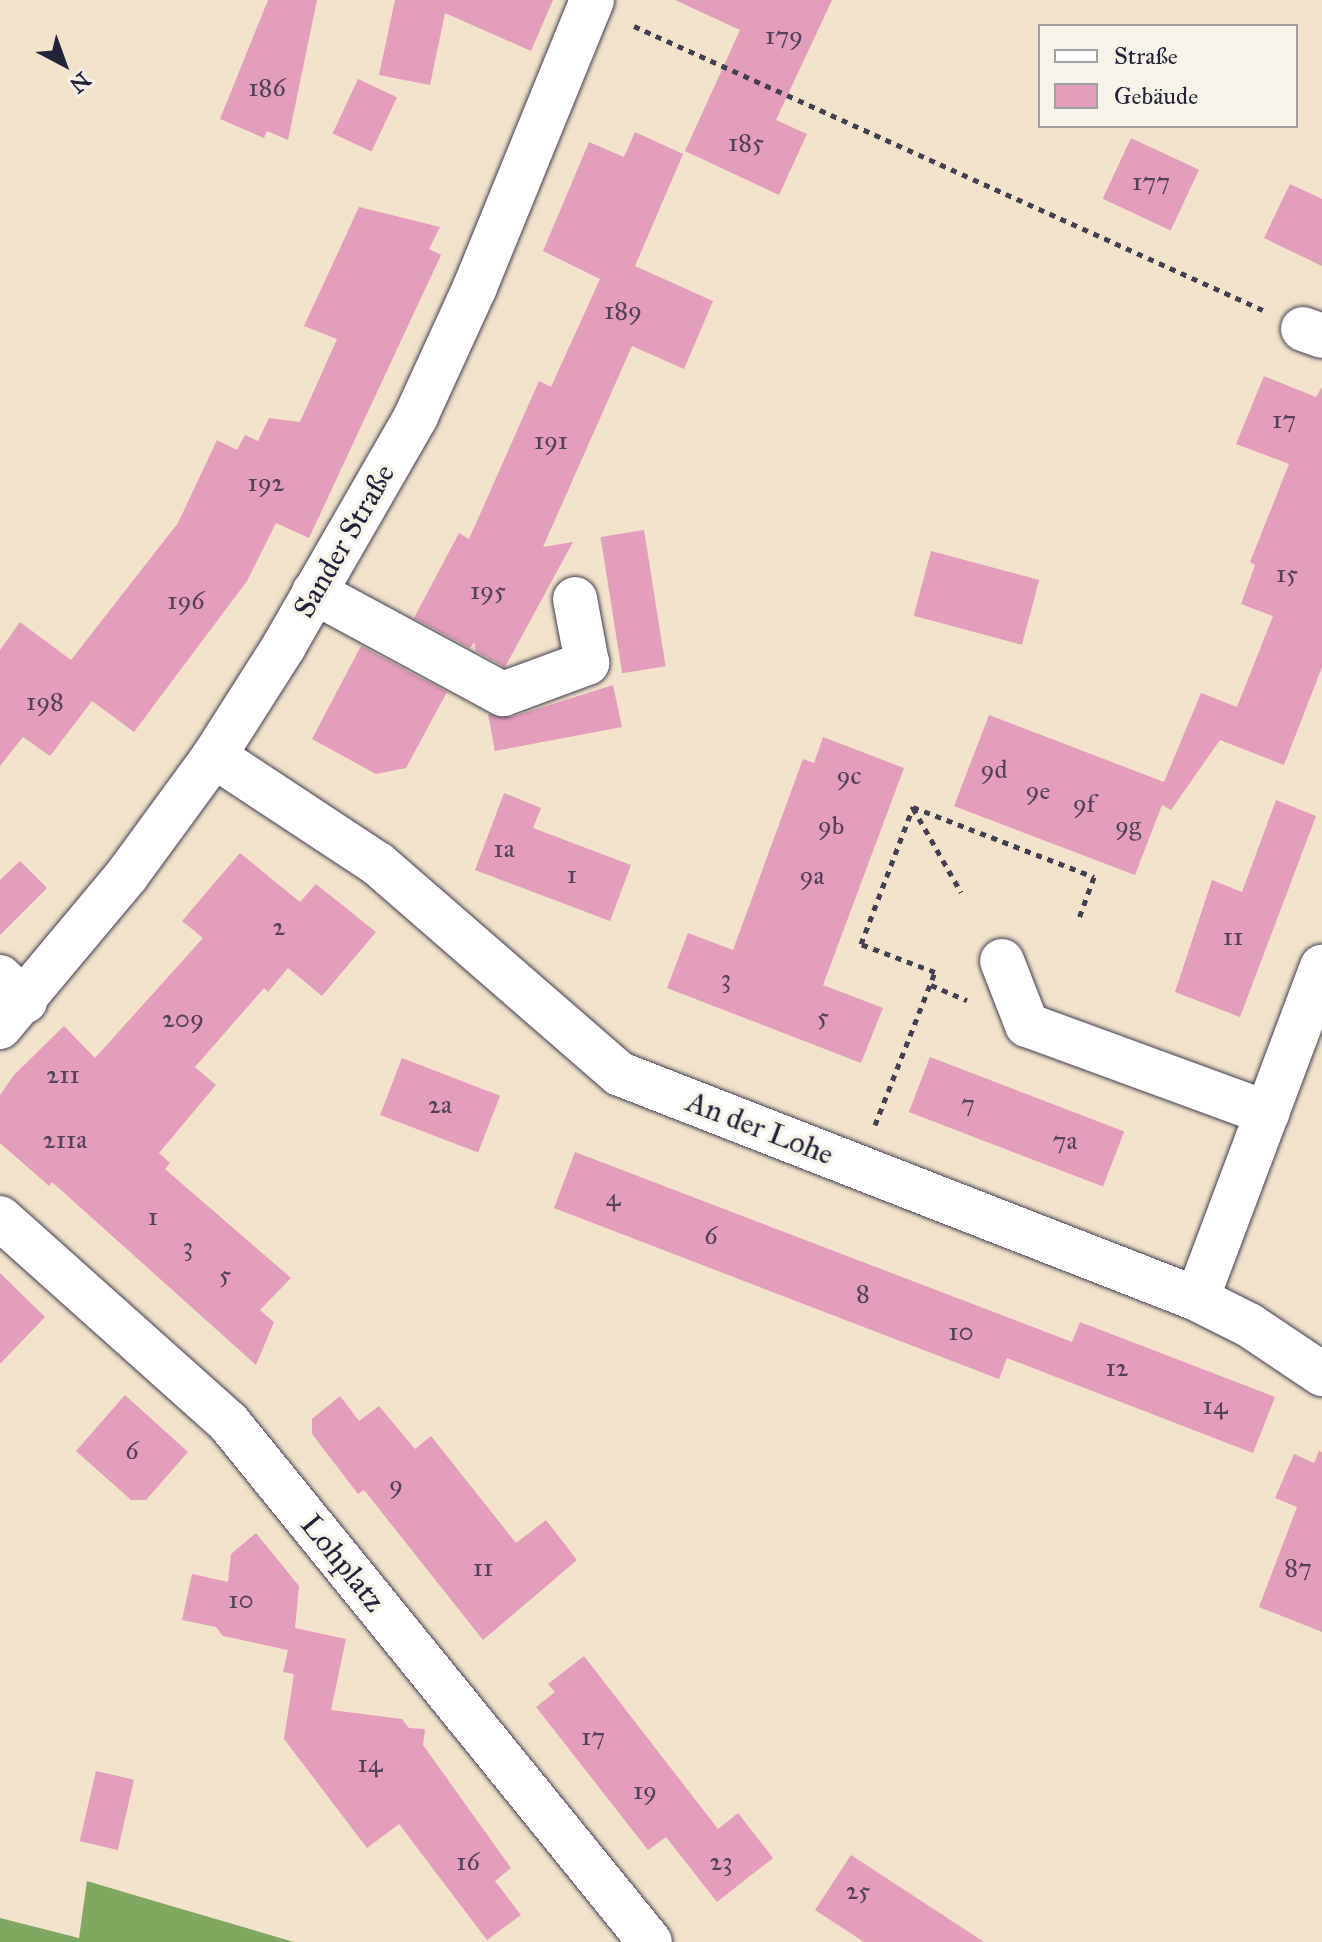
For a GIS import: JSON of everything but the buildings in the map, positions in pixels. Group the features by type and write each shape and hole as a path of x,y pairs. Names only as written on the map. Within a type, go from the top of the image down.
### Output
{"street":[{"name":"Sander Straße","path":"8,1002 127,875 214,756 314,592 416,416 475,287 591,3"},
{"path":"314,592 503,694 587,663 575,599"},
{"name":"An der Lohe","path":"214,756 378,864 620,1074 1197,1299 1249,1325 1322,1374"},
{"path":"1002,961 1027,1025 1267,1113"},
{"path":"1197,1299 1322,967"},
{"name":"Lohplatz","path":"0,1218 229,1423 650,1942"}],"path":[{"path":"591,3 1313,332"},
{"path":"859,1166 935,972 861,944 913,807"},
{"path":"913,807 961,892"},
{"path":"913,807 1094,877 1079,918"}],"green space":[{"path":"87,1881 294,1942 0,1942 0,1918 79,1938"}]}
